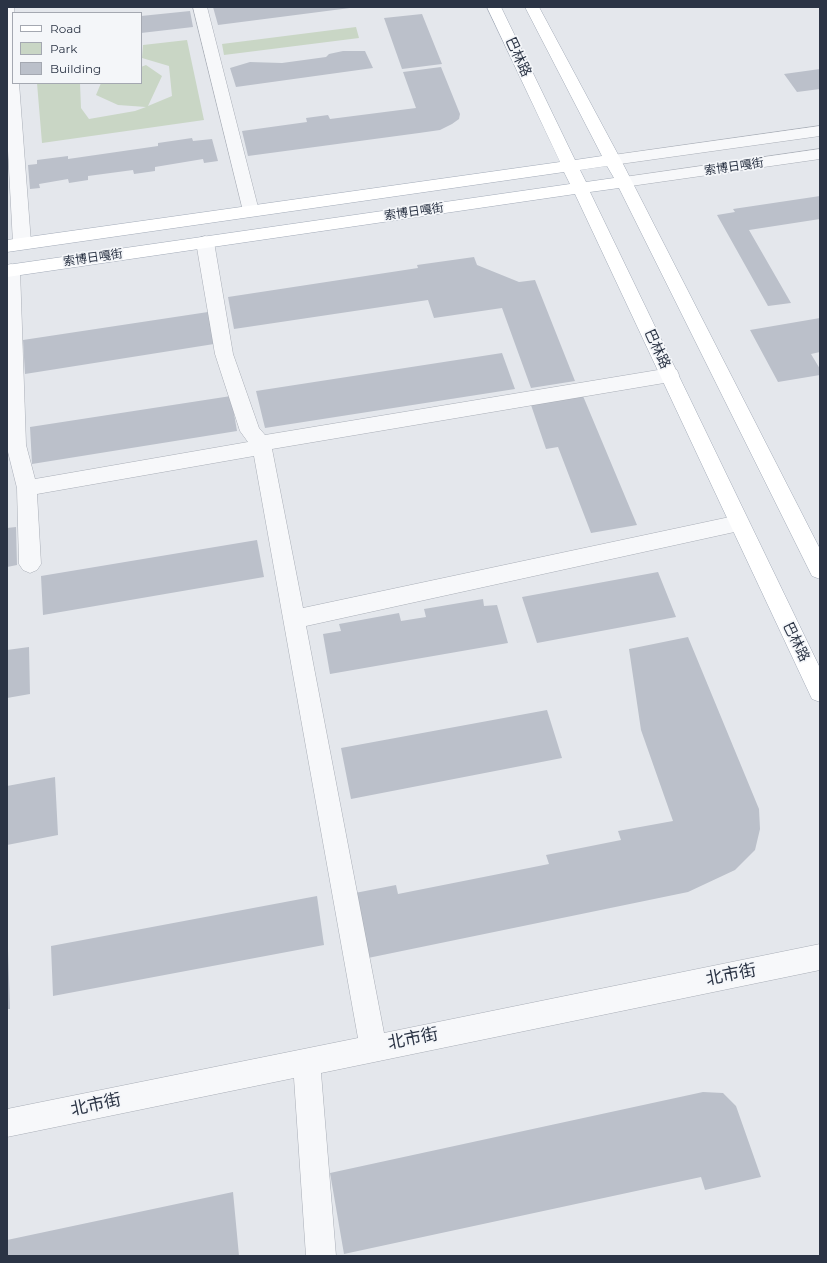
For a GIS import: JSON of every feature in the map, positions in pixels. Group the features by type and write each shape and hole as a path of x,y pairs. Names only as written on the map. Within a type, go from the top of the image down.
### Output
{"main road":[{"name":"巴林路","path":"494,7 820,692"},
{"path":"532,7 613,160 820,570"},
{"name":"索博日嘎街","path":"15,244 613,160"},
{"name":"索博日嘎街","path":"9,270 624,182"}],"street":[{"path":"7,7 15,244"},
{"path":"200,7 252,211"},
{"name":"索博日嘎街","path":"613,160 820,131"},
{"name":"索博日嘎街","path":"624,182 820,154"},
{"path":"205,242 224,354 250,431 262,445 373,1048"},
{"path":"9,270 16,445 27,488 30,564"},
{"path":"27,488 262,445 670,375"},
{"path":"295,619 739,523"},
{"name":"北市街","path":"7,1123 820,957"},
{"path":"306,1062 321,1256"}],"green space":[{"path":"356,27 359,38 224,55 222,44"},
{"path":"187,40 204,120 42,143 37,84 80,84 81,108 89,119 135,111 146,107 118,105 96,95 101,84 142,84 142,67 146,65 162,76 148,106 172,96 169,66 142,58 143,45"}],"building":[{"path":"213,7 350,7 350,8 218,25"},
{"path":"190,11 193,27 142,33 142,16"},
{"path":"422,14 442,64 402,69 384,18"},
{"path":"343,51 365,51 373,68 236,87 230,68 250,62 282,63 326,57 329,54"},
{"path":"441,67 460,114 459,119 440,130 248,156 242,131 307,122 306,118 328,115 330,119 416,108 403,72"},
{"path":"820,69 820,89 797,92 784,74"},
{"path":"192,138 193,141 212,139 218,161 204,163 203,159 155,167 155,171 134,174 133,170 88,176 88,180 69,183 68,179 39,184 40,188 30,189 28,165 37,164 37,160 68,156 68,159 158,146 158,143"},
{"path":"820,196 820,219 749,230 791,303 768,306 717,215 735,212 733,209"},
{"path":"474,257 477,265 519,282 535,280 575,381 531,388 502,308 434,318 428,300 234,329 228,297 418,268 417,265"},
{"path":"208,312 214,344 25,374 23,340"},
{"path":"820,318 820,352 811,354 820,369 820,375 778,382 750,330"},
{"path":"502,353 515,389 265,428 256,391"},
{"path":"231,396 237,431 32,464 30,427"},
{"path":"583,396 637,525 591,533 558,447 546,449 531,405"},
{"path":"16,527 17,565 7,567 7,528"},
{"path":"257,540 264,577 43,615 41,576"},
{"path":"658,572 676,617 537,643 522,597"},
{"path":"483,599 484,606 497,605 508,643 330,674 323,634 341,631 339,624 399,613 401,621 426,617 424,609"},
{"path":"688,637 759,809 760,829 755,850 735,870 688,892 368,958 355,893 396,885 398,894 549,864 546,855 621,840 618,831 673,821 641,730 629,649"},
{"path":"29,647 30,694 7,698 7,650"},
{"path":"547,710 562,758 351,799 341,748"},
{"path":"55,777 58,835 7,845 7,786"},
{"path":"317,896 324,945 53,996 51,946"},
{"path":"8,949 10,1009 7,1009"},
{"path":"703,1092 723,1093 736,1106 761,1177 705,1190 701,1177 344,1254 330,1173"},
{"path":"233,1192 239,1256 7,1256 7,1240"}]}
